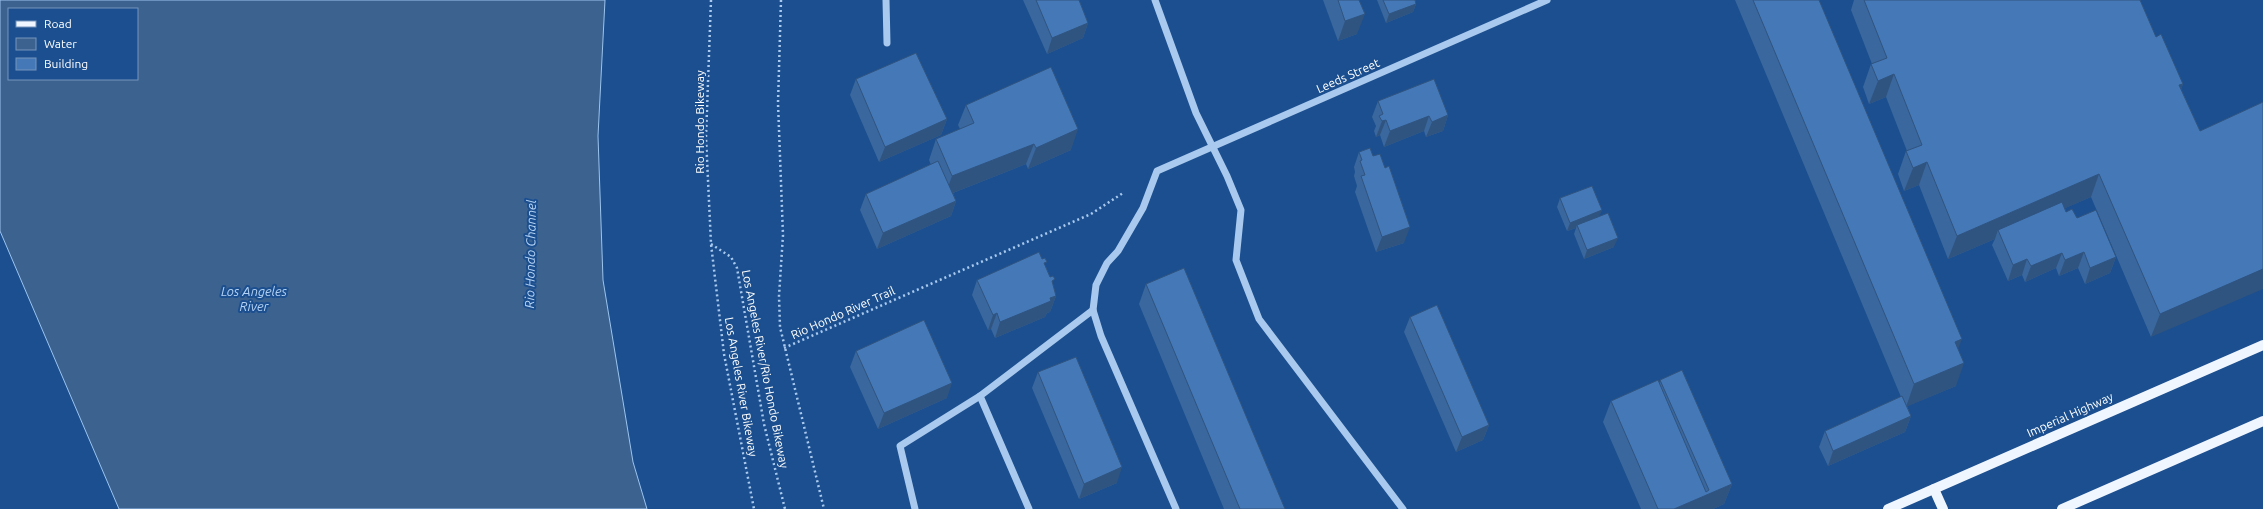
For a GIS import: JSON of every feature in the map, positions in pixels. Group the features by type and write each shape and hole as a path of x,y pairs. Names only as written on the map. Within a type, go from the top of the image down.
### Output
{"main road":[{"name":"Imperial Highway","path":"1888,509 2263,345"},
{"path":"2062,509 2263,421"},
{"path":"1934,489 1943,509"}],"street":[{"path":"886,0 887,43"},
{"path":"1155,0 1196,113 1241,210 1236,260 1259,319 1403,509"},
{"name":"Leeds Street","path":"1157,172 1547,0"},
{"path":"1157,172 1143,208 1118,251 1108,263 1096,285 1093,310 1101,336 1176,509"},
{"path":"915,509 900,446 980,396 1093,310"},
{"path":"980,396 1029,509"}],"path":[{"name":"Rio Hondo Bikeway","path":"711,244 706,137 712,0"},
{"name":"Rio Hondo River Trail","path":"781,0 778,103 783,235 779,296 780,327 784,348 1091,214 1157,172"},
{"name":"Los Angeles River Bikeway","path":"711,244 724,354 754,509"},
{"name":"Los Angeles River/Rio Hondo Bikeway","path":"711,244 730,256 737,268 764,424 785,509"},
{"path":"784,348 824,509"}],"water":[{"name":"Los Angeles River","path":"0,0 605,0 598,136 603,280 633,462 647,509 119,509 0,231"}],"building":[{"path":"1036,0 1079,0 1088,23 1052,38"},
{"path":"1338,0 1359,0 1365,14 1345,21"},
{"path":"1383,0 1415,0 1416,4 1389,14"},
{"path":"1753,0 1819,0 1962,339 1955,342 1964,363 1914,384"},
{"path":"1864,0 2140,0 2156,37 2161,34 2183,84 2179,85 2200,131 2263,102 2263,269 2160,314 2099,174 1957,236 1927,162 1913,168 1906,151 1922,145 1894,74 1878,81 1871,64 1887,58"},
{"path":"916,53 947,119 885,147 856,79"},
{"path":"1051,67 1078,129 1036,148 1034,144 952,176 936,139 974,123 966,105"},
{"path":"1434,79 1448,115 1432,122 1429,116 1390,131 1386,120 1382,121 1379,116 1383,114 1378,101"},
{"path":"1370,148 1373,156 1380,154 1385,168 1389,166 1410,227 1382,237 1361,176 1365,175 1360,161 1362,160 1359,152"},
{"path":"938,161 956,201 883,233 866,194"},
{"path":"1592,186 1602,210 1570,223 1560,198"},
{"path":"2062,202 2066,212 2072,209 2077,218 2096,210 2116,257 2090,268 2084,252 2065,260 2062,253 2031,266 2027,259 2013,265 1998,230"},
{"path":"1608,213 1618,238 1587,250 1577,225"},
{"path":"1039,252 1042,259 1045,258 1047,262 1044,263 1050,277 1053,276 1055,279 1052,281 1056,296 1050,298 1051,301 1000,322 997,313 993,315 977,280"},
{"path":"1184,268 1285,509 1240,509 1146,284"},
{"path":"1437,305 1489,425 1462,437 1410,317"},
{"path":"924,320 952,383 884,413 856,351"},
{"path":"1076,357 1122,467 1084,484 1038,372"},
{"path":"1682,370 1732,484 1674,509 1658,509 1611,401 1658,380 1706,492 1709,490 1660,380"},
{"path":"1902,396 1911,416 1833,451 1825,431"}],"water label":[{"name":"Rio Hondo Channel","path":"530,254"}]}
